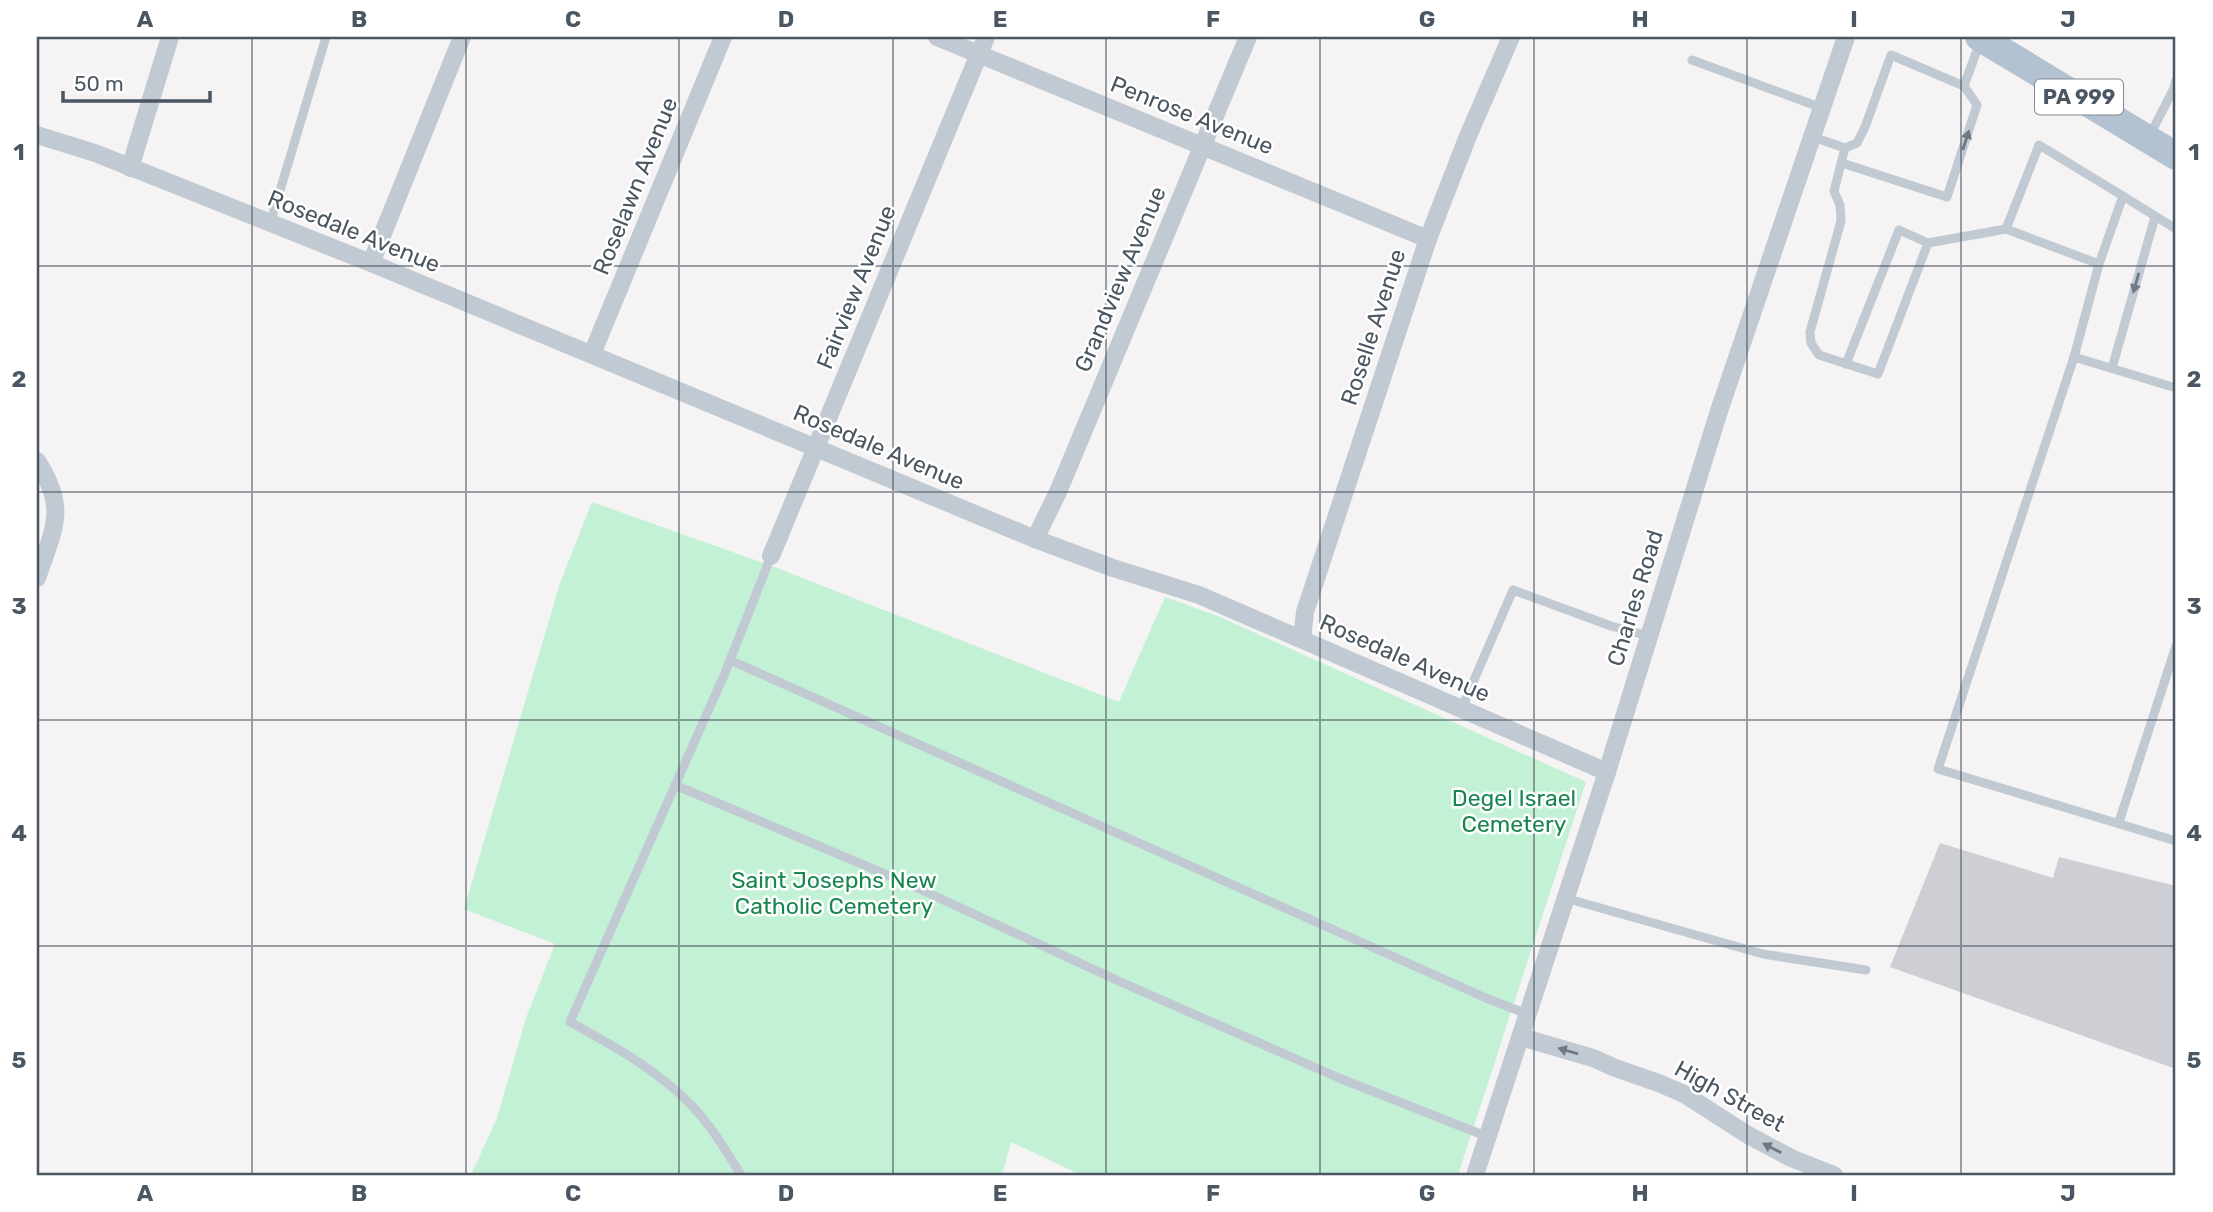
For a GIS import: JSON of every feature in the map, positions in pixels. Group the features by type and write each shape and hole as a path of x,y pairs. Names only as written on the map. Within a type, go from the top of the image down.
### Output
{"main road":[{"name":"PA 999","path":"1980,38 2176,156"}],"street":[{"path":"130,168 170,37"},
{"path":"370,263 462,37"},
{"name":"Roselawn Avenue","path":"592,354 723,37"},
{"name":"Penrose Avenue","path":"937,37 1428,239"},
{"name":"Fairview Avenue","path":"771,556 986,37"},
{"name":"Grandview Avenue","path":"1035,539 1058,492 1248,37"},
{"name":"Roselle Avenue","path":"1302,639 1305,612 1428,239 1468,135 1511,37"},
{"name":"Charles Road","path":"1475,1175 1607,772 1719,411 1846,37"},
{"name":"Rosedale Avenue","path":"37,135 95,153 370,263 1035,539 1114,568 1199,594 1607,772"},
{"path":"37,461 51,483 57,521 37,578"},
{"name":"High Street","path":"1521,1037 1593,1058 1684,1094 1748,1135 1791,1158 1834,1175"}],"lane":[{"path":"270,223 326,37"},
{"path":"1964,86 1980,38"},
{"path":"1813,137 1845,148 1857,143 1891,55 1964,86 1977,105 1947,197 1842,163"},
{"path":"1692,60 1822,108"},
{"path":"2148,139 2176,80"},
{"path":"2006,229 2039,145 2176,229"},
{"path":"1845,148 1834,191 1840,205 1841,221 1810,331 1811,343 1819,355 1878,374 1928,243"},
{"path":"2123,196 2099,264 2074,356 1938,769 2176,841"},
{"path":"2112,368 2155,217"},
{"path":"1846,364 1899,230 1928,243 2006,229 2099,264"},
{"path":"2074,356 2176,388"},
{"path":"741,1175 690,1103 641,1065 570,1022 730,660 771,556"},
{"path":"1461,710 1513,590 1612,626 1649,636"},
{"path":"2119,822 2176,646"},
{"path":"730,660 1168,857 1527,1014"},
{"path":"675,785 911,885 1123,983 1339,1078 1488,1137"},
{"path":"1565,898 1763,954 1866,970"}],"green space":[{"name":"Saint Josephs New Catholic Cemetery","path":"592,502 777,568 1119,702 1165,597 1220,617 1586,782 1458,1175 1081,1175 1011,1142 1002,1175 471,1175 497,1118 526,1018 555,944 464,909 560,583"}],"building":[{"path":"1940,843 2053,878 2059,857 2176,886 2176,1069 1890,967"}],"park label":[{"name":"Degel Israel Cemetery","path":"1514,811"}]}
